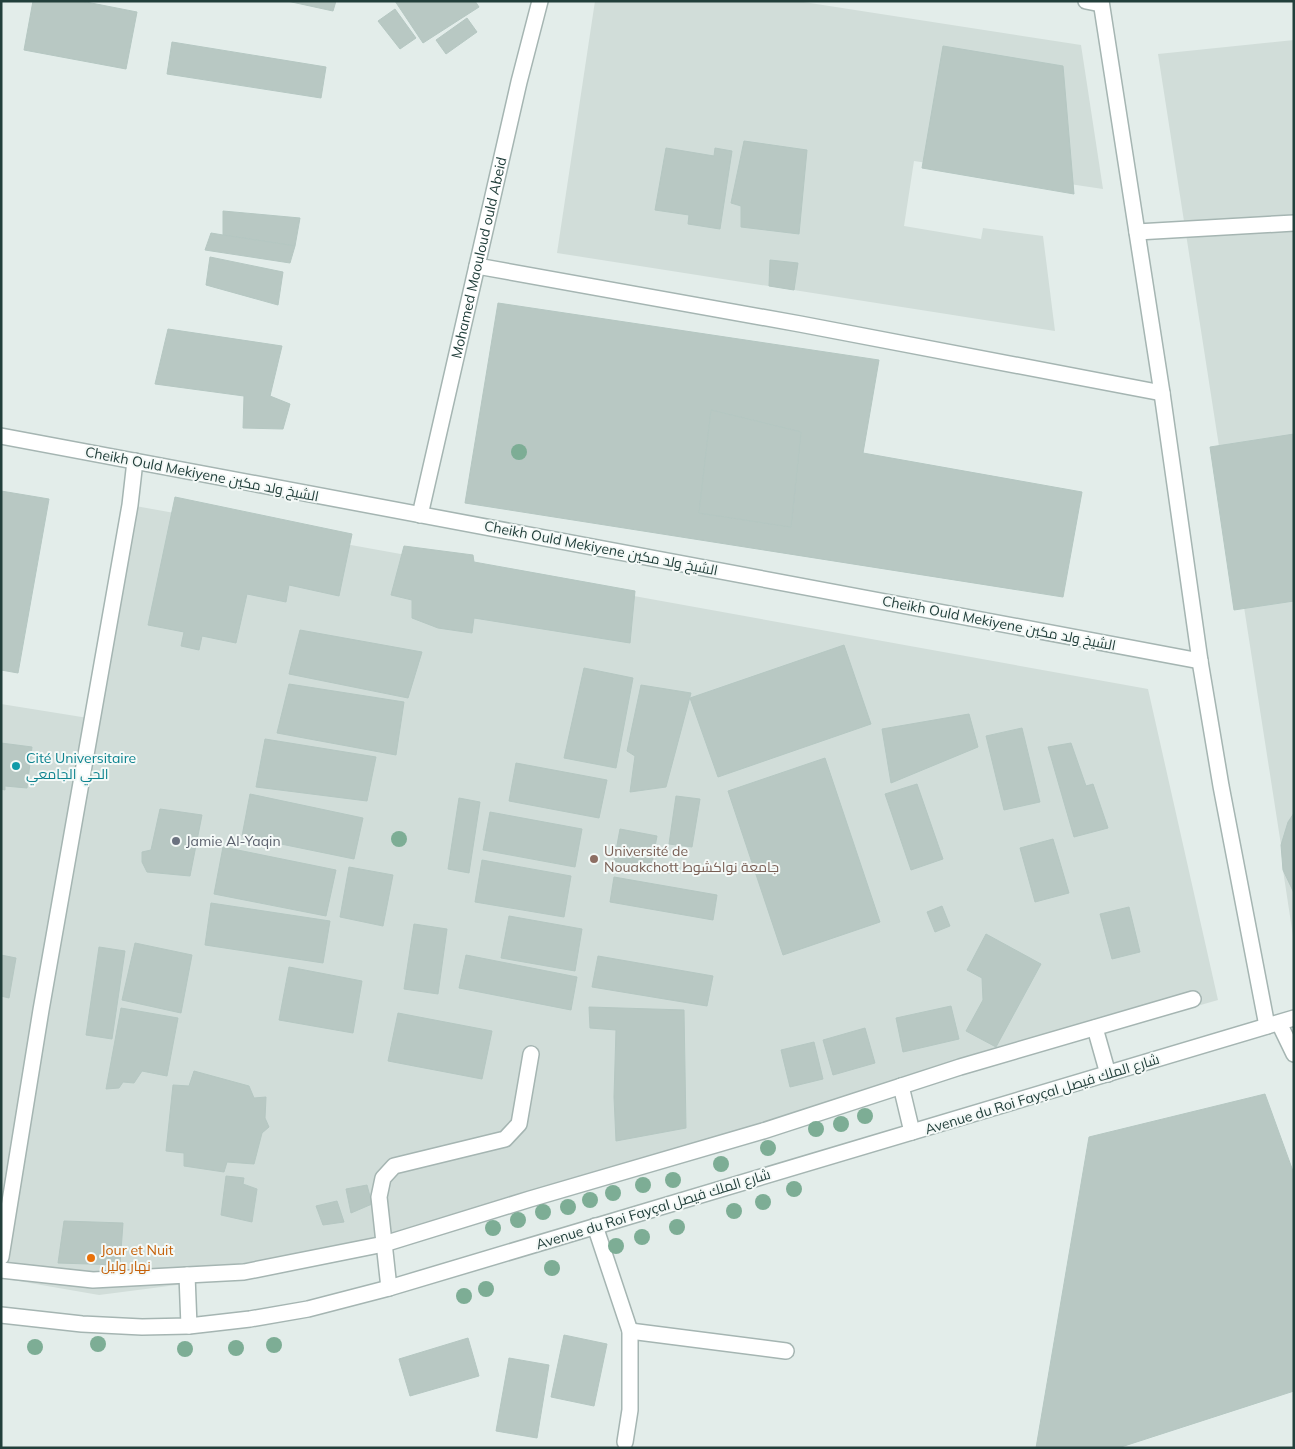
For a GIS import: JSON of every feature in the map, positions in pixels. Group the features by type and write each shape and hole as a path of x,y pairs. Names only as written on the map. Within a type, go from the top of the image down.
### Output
{"street":[{"name":"Mohamed Maouloud ould Abeid","path":"420,515 519,82 540,1"},
{"path":"1096,2 1137,232 1200,660 1221,786 1280,1022 1294,1054"},
{"path":"1137,232 1294,223"},
{"path":"477,266 800,324 1162,393"},
{"name":"Cheikh Ould Mekiyene الشيخ ولد مكين","path":"1,436 1200,660"},
{"path":"1,1257 41,1010 130,505 135,461"},
{"path":"1,1270 93,1280 244,1272 384,1244 763,1131 960,1067 1193,998"},
{"name":"Avenue du Roi Fayçal شارع الملك فيصل","path":"1,1315 82,1324 142,1327 189,1326 250,1319 308,1309 389,1288 1280,1022"},
{"path":"1095,1028 1108,1074"},
{"path":"389,1288 379,1197 383,1178 394,1166 505,1139 519,1124 531,1054"},
{"path":"902,1086 912,1132"},
{"path":"595,1226 630,1331 630,1410 625,1442"},
{"path":"186,1275 189,1326"},
{"path":"630,1331 786,1352"}],"shaded area":[{"path":"595,1 797,1 1081,45 1103,189 914,161 904,226 981,239 983,228 1043,236 1055,331 557,253"},
{"path":"1294,40 1293,936 1281,845 1158,54"},
{"name":"Université de Nouakchott جامعة نواكشوط","path":"130,505 1148,689 1218,1000 269,1273 99,1295 1,1278 1,704 88,718"}],"building":[{"path":"33,1 81,1 137,12 126,69 24,50"},
{"path":"287,1 336,1 333,11"},
{"path":"395,1 475,1 479,7 423,43"},
{"path":"395,9 416,38 400,49 378,21"},
{"path":"467,18 477,32 446,54 436,40"},
{"path":"172,42 326,67 321,98 167,74"},
{"path":"943,46 1063,66 1074,194 922,168"},
{"path":"744,141 807,150 799,234 741,227 741,206 731,203"},
{"path":"666,148 714,156 715,148 732,151 720,229 688,224 689,215 655,210"},
{"path":"223,211 300,218 295,246 223,235"},
{"path":"211,233 295,246 290,263 205,250"},
{"path":"210,257 283,272 278,305 206,285"},
{"path":"770,260 798,263 794,290 769,286"},
{"path":"498,303 879,360 863,453 1082,492 1063,597 465,503","holes":["711,410 801,432 791,527 699,513"]},
{"path":"168,329 282,346 270,396 290,404 283,429 243,428 244,396 155,384"},
{"path":"711,410 801,432 791,527 699,513"},
{"path":"1294,434 1294,601 1234,610 1210,447"},
{"path":"1,491 49,499 18,673 1,670"},
{"path":"175,497 352,534 339,596 289,585 286,602 247,594 236,643 202,636 199,650 181,646 184,632 148,625"},
{"path":"404,546 473,555 474,562 635,591 630,643 474,618 472,633 438,628 412,618 412,600 391,595"},
{"path":"300,630 422,652 408,698 289,674"},
{"path":"844,645 871,724 718,777 690,698"},
{"path":"584,668 633,678 616,768 564,758"},
{"path":"289,684 404,702 396,755 277,733"},
{"path":"641,685 691,693 666,787 630,792 635,756 627,751"},
{"path":"969,714 978,747 891,783 882,729"},
{"path":"1022,728 1040,802 1004,810 986,736"},
{"path":"265,739 376,757 367,801 256,787"},
{"name":"Cité Universitaire الحي الجامعي","path":"1,743 32,747 27,788 5,786 5,790 1,789"},
{"path":"1071,743 1086,786 1093,784 1108,828 1074,837 1048,747"},
{"path":"825,758 880,922 783,955 728,791"},
{"path":"516,763 607,780 599,818 509,801"},
{"path":"917,784 943,859 911,870 885,794"},
{"path":"250,794 363,818 354,859 242,836"},
{"path":"676,796 700,799 692,847 669,844"},
{"path":"459,798 480,802 469,873 448,869"},
{"path":"160,809 202,815 190,876 147,872 142,862 142,852 151,850"},
{"path":"490,812 582,829 575,867 483,850"},
{"path":"1294,813 1294,893 1283,870 1281,845 1288,822"},
{"path":"620,829 657,836 651,868 614,861"},
{"path":"1053,839 1069,893 1035,902 1020,848"},
{"path":"223,847 336,870 326,916 214,894"},
{"path":"482,860 571,876 564,917 475,902"},
{"path":"349,867 393,875 383,926 340,917"},
{"path":"614,877 717,895 713,920 610,902"},
{"path":"211,903 330,921 323,963 205,945"},
{"path":"942,906 950,926 935,932 927,912"},
{"path":"1129,907 1140,952 1112,959 1100,914"},
{"path":"509,916 582,929 575,971 501,958"},
{"path":"414,924 447,929 438,994 404,989"},
{"path":"986,934 1041,964 996,1047 966,1031 983,1000 982,978 967,970"},
{"path":"135,943 192,955 181,1013 122,1000"},
{"path":"99,947 125,951 112,1039 86,1035"},
{"path":"1,955 16,958 9,998 1,996"},
{"path":"466,955 577,977 571,1010 459,988"},
{"path":"598,956 713,976 707,1006 592,987"},
{"path":"289,967 362,981 353,1033 279,1020"},
{"path":"951,1006 959,1039 903,1052 896,1018"},
{"path":"589,1007 684,1010 686,1128 616,1141 614,1097 616,1030 590,1028"},
{"path":"121,1008 178,1018 167,1076 142,1071 134,1083 123,1082 119,1088 106,1089"},
{"path":"398,1013 492,1031 482,1079 388,1061"},
{"path":"865,1028 875,1063 833,1075 823,1040"},
{"path":"814,1042 823,1079 790,1087 781,1050"},
{"path":"194,1071 249,1086 254,1098 266,1097 265,1118 269,1127 262,1133 254,1164 227,1162 224,1172 184,1166 184,1153 166,1151 173,1085 189,1086"},
{"path":"1265,1094 1294,1174 1294,1391 1118,1448 1036,1448 1089,1137"},
{"path":"226,1176 244,1178 243,1184 257,1189 252,1222 221,1215"},
{"path":"367,1185 372,1204 351,1213 346,1189"},
{"path":"337,1201 344,1222 323,1225 316,1206"},
{"path":"64,1221 123,1223 120,1265 58,1263"},
{"path":"564,1335 607,1344 594,1406 551,1397"},
{"path":"468,1338 479,1376 410,1396 399,1359"},
{"path":"509,1358 549,1365 537,1438 496,1431"}],"place":[{"name":"Cité Universitaire الحي الجامعي","path":"16,766"},
{"name":"Jamie Al-Yaqin","path":"176,841"},
{"name":"Université de Nouakchott جامعة نواكشوط","path":"594,859"},
{"name":"Jour et Nuit نهار وليل","path":"91,1258"}]}
